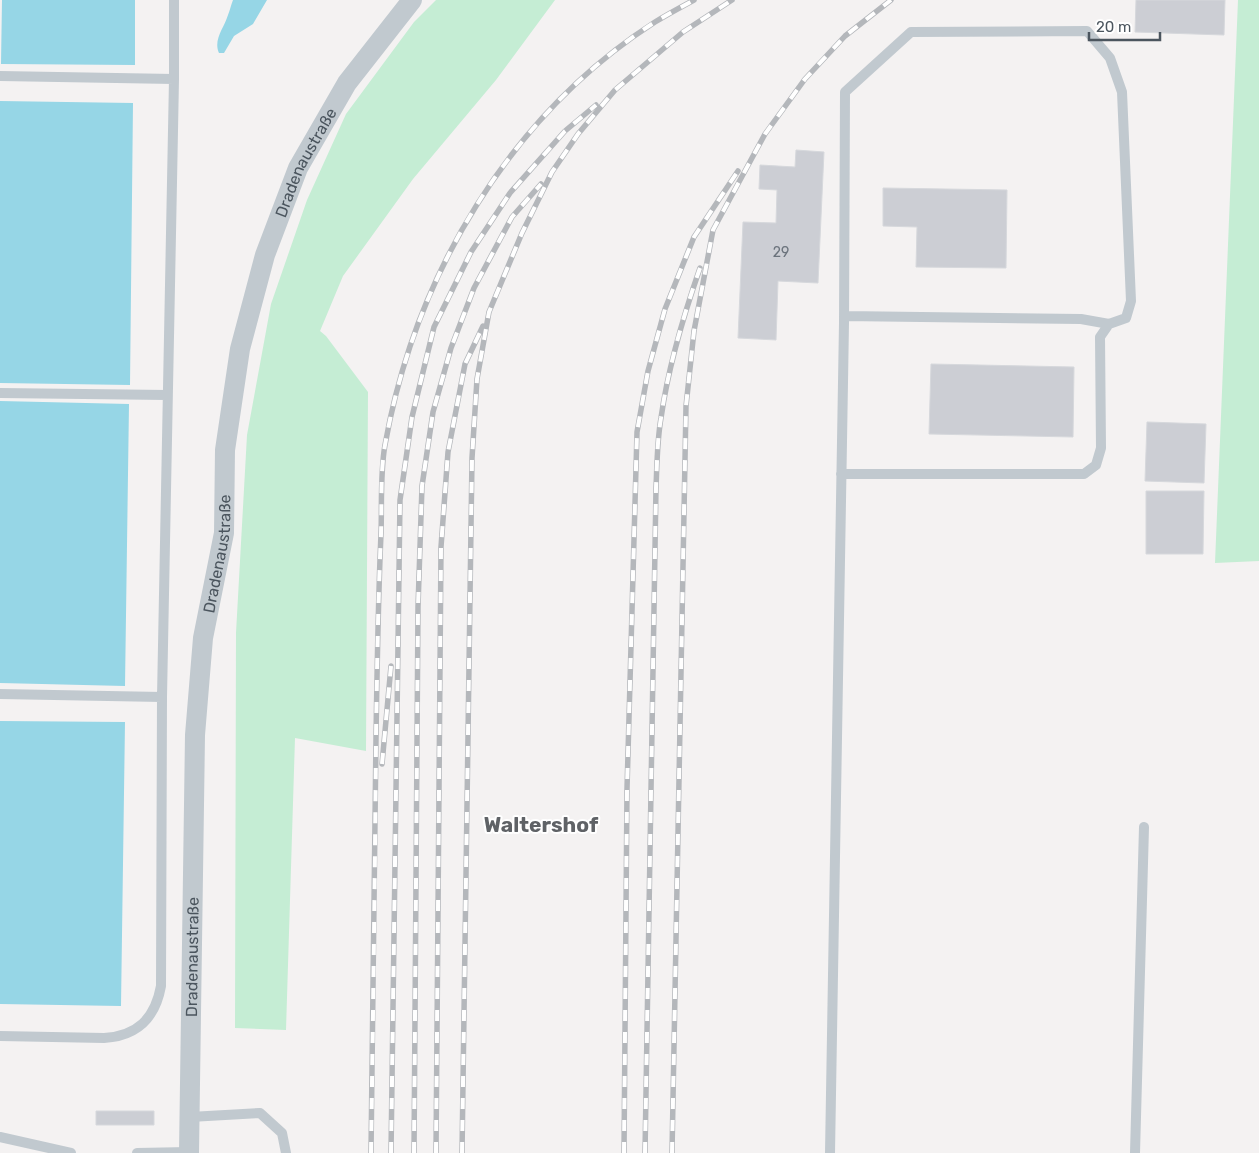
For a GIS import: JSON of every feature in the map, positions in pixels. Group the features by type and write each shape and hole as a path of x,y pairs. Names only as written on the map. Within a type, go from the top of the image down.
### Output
{"street":[{"name":"Dradenaustraße","path":"189,1153 195,735 202,638 224,533 225,450 240,349 265,255 298,168 347,83 412,0"}],"lane":[{"path":"0,1036 115,1037 128,1034 138,1028 154,1009 161,986 162,697 174,0"},
{"path":"830,1153 844,316 845,92 911,32 1086,31 1110,58 1122,92 1131,301 1126,318 1109,324 1081,319 844,316"},
{"path":"0,76 174,79"},
{"path":"841,474 1084,474 1096,465 1101,448 1100,337 1109,324"},
{"path":"0,393 167,395"},
{"path":"0,694 162,697"},
{"path":"1135,1153 1144,827"},
{"path":"190,1117 260,1114 282,1133 286,1153"},
{"path":"0,1137 70,1153"},
{"path":"137,1153 189,1153"}],"green space":[{"path":"436,0 555,0 496,80 413,179 343,276 320,331 326,336 368,392 366,751 295,738 286,1030 235,1028 236,633 247,435 271,304 307,200 346,114 414,22"},
{"path":"1238,0 1259,0 1259,561 1215,563"}],"water":[{"path":"2,0 135,0 135,65 1,64"},
{"path":"233,0 267,0 253,24 234,36 224,53 219,53 217,48 218,39"},
{"path":"0,101 133,103 130,385 0,383"},
{"path":"0,401 129,404 125,686 0,683"},
{"path":"0,721 125,722 121,1006 0,1004"}],"building":[{"path":"1136,0 1225,0 1224,35 1135,32"},
{"path":"796,150 824,152 818,283 778,281 776,340 738,338 743,222 776,223 777,190 759,189 760,165 795,167"},
{"path":"883,188 1007,190 1006,268 916,267 917,227 883,226"},
{"path":"931,364 1074,367 1073,437 929,434"},
{"path":"1147,422 1206,424 1204,483 1145,481"},
{"path":"1146,491 1204,491 1203,554 1146,554"},
{"path":"96,1111 154,1111 154,1125 96,1125"}],"railway":[{"path":"371,1153 378,610 382,478 383,455 399,382 419,321 445,262 476,205 513,153 555,104 603,60 655,22 694,0"},
{"path":"462,1153 472,458 477,379 489,312 522,233 552,172 578,134 615,90 683,32 732,0"},
{"path":"672,1153 686,406 694,331 713,230 765,134 805,79 845,36 891,0"},
{"path":"391,1153 400,500 412,417 434,327 471,252 510,193 565,131 596,105"},
{"path":"624,1153 627,789 637,432 648,371 665,309 694,237 738,171"},
{"path":"414,1153 418,607 422,486 433,412 451,348 474,288 512,217 541,184"},
{"path":"645,1153 657,453 664,399 672,361 700,268"},
{"path":"436,1153 441,547 448,452 465,364 483,326"},
{"path":"382,764 391,666"}],"district":[{"name":"Waltershof","path":"541,824"}]}
